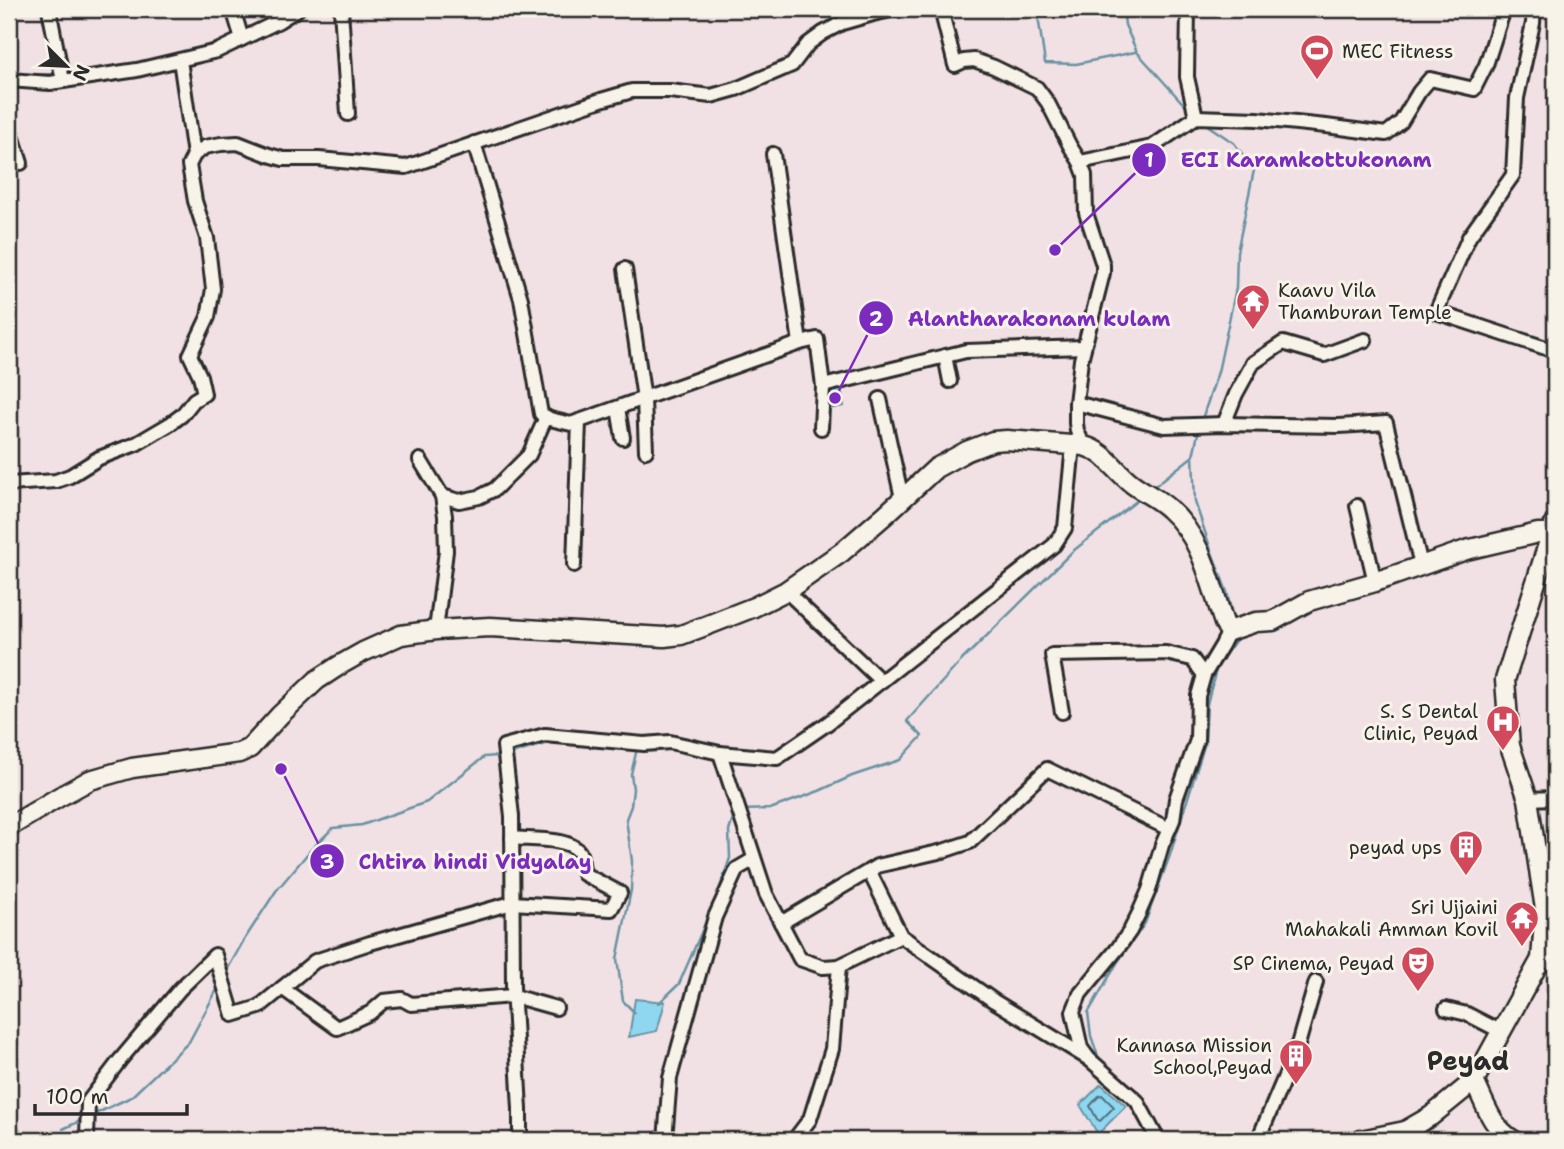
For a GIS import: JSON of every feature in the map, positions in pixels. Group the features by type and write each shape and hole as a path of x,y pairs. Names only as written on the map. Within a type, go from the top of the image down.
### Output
{"street":[{"path":"49,9 63,81"},
{"path":"233,9 242,39"},
{"path":"9,80 50,83 137,70 217,51 298,9"},
{"path":"341,9 348,114"},
{"path":"9,484 56,481 70,476 99,458 136,444 170,424 182,415 194,400 204,394 200,376 190,355 208,317 214,289 206,237 195,201 189,166 194,155 205,147 238,143 283,159 319,159 406,167 632,91 670,91 711,96 736,89 792,65 808,44 842,23 896,9"},
{"path":"520,1140 513,996 512,816 504,746 545,735 644,744 670,742 720,753 776,758 828,723 1054,545 1065,528 1079,445 1076,403 1081,360 1103,274 1103,265 1086,213 1085,175 1048,103 1037,88 974,61 955,65 941,9"},
{"path":"1188,9 1187,77 1196,117"},
{"path":"1080,162 1152,147 1196,117 1257,119 1385,134 1401,122 1430,79 1474,89 1486,65 1504,9"},
{"path":"1534,9 1517,98 1513,175 1469,237 1436,312 1555,351"},
{"path":"180,60 194,155"},
{"path":"9,126 21,163"},
{"path":"474,143 521,299 541,414 571,424 817,339 823,386 821,428"},
{"path":"773,154 800,343"},
{"path":"625,269 643,399 646,451"},
{"path":"1224,424 1253,363 1283,344 1324,355 1365,340"},
{"path":"823,386 965,351 1084,347"},
{"path":"946,356 950,381"},
{"path":"880,399 902,498"},
{"path":"1076,403 1164,426 1339,426 1386,423 1421,565"},
{"path":"618,408 622,438"},
{"path":"442,496 459,501 479,497 495,489 529,455 546,417"},
{"path":"574,565 579,421"},
{"path":"9,827 97,778 132,768 239,753 250,748 317,680 340,664 401,635 490,627 664,637 681,635 708,625 786,591 842,552 936,468 967,451 993,442 1007,440 1079,445 1093,448 1104,455 1132,484 1166,506 1185,526 1199,547 1229,631"},
{"path":"420,460 442,496 445,516 446,551 436,630"},
{"path":"1357,506 1375,582"},
{"path":"1089,1059 1081,1048 1078,1037 1073,1012 1075,1003 1118,948 1149,890 1197,740 1198,696 1204,675 1229,631 1256,622 1273,621 1309,601 1375,582 1466,550 1554,527"},
{"path":"1360,1140 1406,1136 1474,1081 1548,962 1545,909 1528,799 1510,746 1505,680 1554,527"},
{"path":"786,591 881,681"},
{"path":"1062,712 1052,655 1166,653 1192,659 1204,675"},
{"path":"720,753 765,894 800,959 823,967 839,965 901,936"},
{"path":"781,923 877,866 970,842 1047,769 1169,829"},
{"path":"1528,799 1555,798"},
{"path":"87,1140 88,1102 180,989 215,955 233,1015 259,1007 315,961 370,943 512,904 611,909 620,893 584,874 580,853 571,845 556,841 512,838"},
{"path":"665,1140 670,1078 715,917 737,869 754,859"},
{"path":"869,871 901,936 994,1001 1089,1059 1137,1101 1158,1140"},
{"path":"794,1140 810,1119 832,1049 839,965"},
{"path":"1258,1140 1297,1048 1316,982"},
{"path":"282,988 337,1028 370,1013 384,1001 402,999 411,1004 513,996 556,1008"},
{"path":"1446,1009 1467,1014 1502,1032"},
{"path":"1474,1081 1492,1121 1513,1140"}],"water":[{"path":"841,388 844,406 829,409 827,391"},
{"path":"635,999 665,1002 657,1031 629,1037"},
{"path":"1101,1084 1126,1106 1098,1134 1080,1105"}],"waterway":[{"path":"1037,9 1045,63 1076,64 1135,52"},
{"path":"1123,9 1125,25 1137,52 1188,109"},
{"path":"19,75 55,74 55,71"},
{"path":"1202,419 1218,372 1236,288 1237,252 1254,170 1234,143 1204,123"},
{"path":"1156,485 1193,456 1199,429"},
{"path":"1193,456 1195,502 1227,592 1233,618"},
{"path":"743,810 770,809 900,760 922,736 907,721 960,662 1073,551 1139,499"},
{"path":"1099,1059 1091,1036 1088,1013 1117,963 1145,923 1170,855 1205,743 1207,704 1217,666 1238,637"},
{"path":"508,755 555,741"},
{"path":"635,749 631,774 631,806 626,819 632,861 631,890 617,959 623,1001 635,1013"},
{"path":"226,972 276,891 333,828 362,825 427,802 484,757 497,756"},
{"path":"659,1003 679,984 717,896 730,858 729,831 735,813"},
{"path":"91,1116 131,1097 189,1042 220,984"},
{"path":"9,1104 17,1127 29,1140"},
{"path":"63,1129 82,1120"}],"place":[{"name":"MEC Fitness","path":"1317,81"},
{"name":"ECI Karamkottukonam","path":"1055,250"},
{"name":"Kaavu Vila Thamburan Temple","path":"1253,331"},
{"name":"Alantharakonam kulam","path":"835,398"},
{"name":"S. S Dental Clinic, Peyad","path":"1503,752"},
{"name":"Chtira hindi Vidyalay","path":"281,769"},
{"name":"peyad ups","path":"1466,877"},
{"name":"Sri Ujjaini Mahakali Amman Kovil","path":"1522,948"},
{"name":"SP Cinema, Peyad","path":"1418,993"},
{"name":"Kannasa Mission School,Peyad","path":"1296,1086"}],"district":[{"name":"Peyad","path":"1468,1061"}]}
